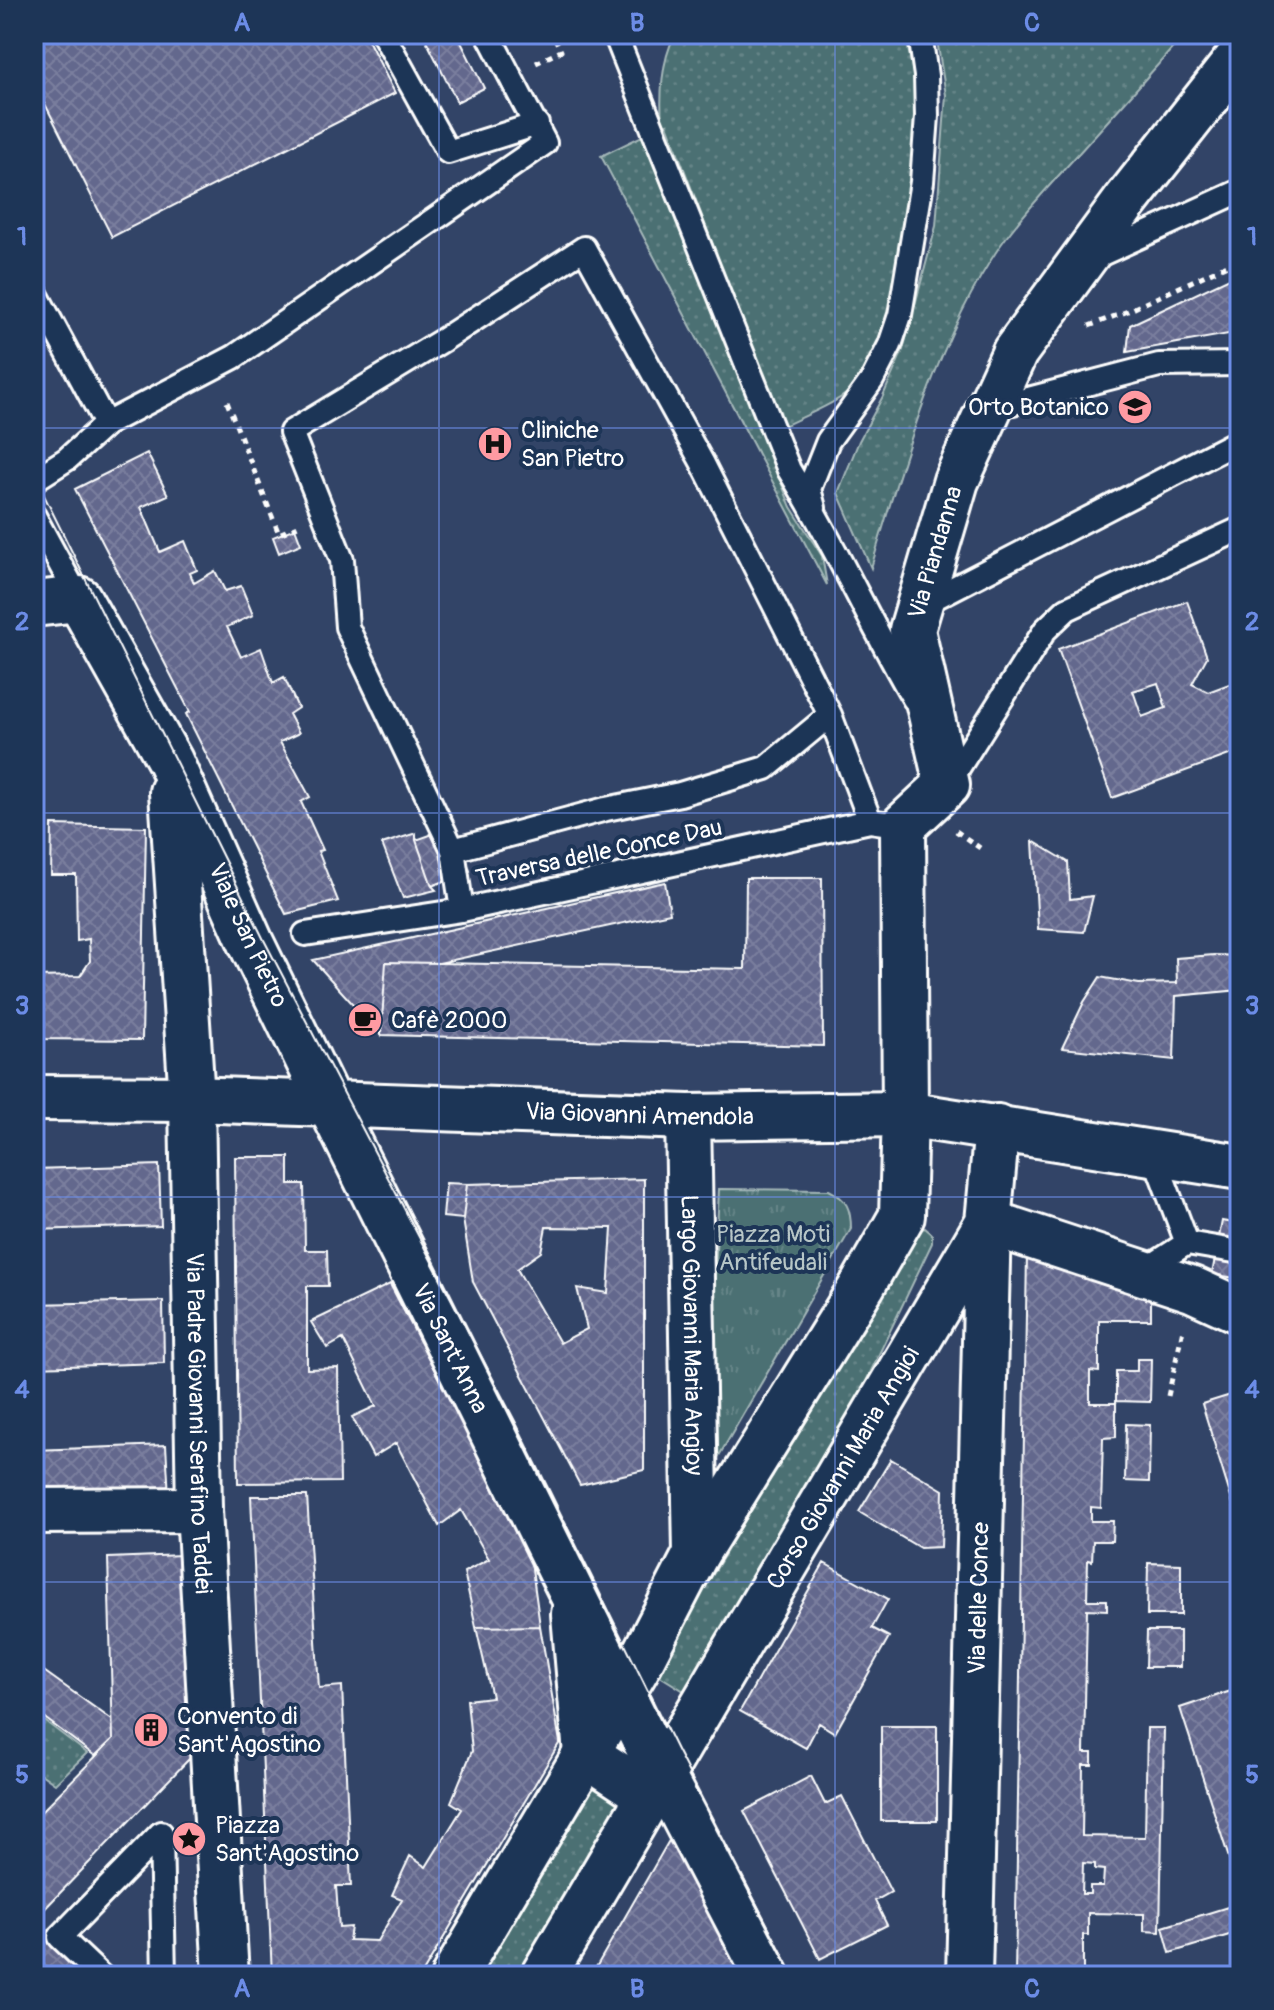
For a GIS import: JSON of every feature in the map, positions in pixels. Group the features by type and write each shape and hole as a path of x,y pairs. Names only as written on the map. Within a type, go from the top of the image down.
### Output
{"street":[{"name":"Via Piandanna","path":"948,805 912,630 956,481 1015,352 1240,56"},
{"path":"34,604 79,599"},
{"name":"Viale San Pietro","path":"79,599 170,761 251,943 330,1105"},
{"name":"Viale San Pietro","path":"170,761 192,1099"},
{"path":"454,1976 623,1692 696,1554 902,1216 905,1114 886,824 948,805"},
{"name":"Via Giovanni Amendola","path":"34,1098 192,1099 688,1117 905,1114 1240,1167"},
{"name":"Via Padre Giovanni Serafino Taddei","path":"192,1099 199,1510 226,1976"},
{"name":"Via Sant'Anna","path":"330,1105 623,1692 656,1785 767,1976"},
{"name":"Largo Giovanni Maria Angioy","path":"688,1117 696,1554"},
{"name":"Corso Giovanni Maria Angioi","path":"543,1976 988,1222 997,1127"},
{"path":"988,1222 1192,1289 1240,1311"},
{"name":"Via delle Conce","path":"969,1976 988,1222"},
{"path":"34,1511 199,1510"},
{"name":"Via Sant'Anna","path":"571,1590 586,1754"},
{"path":"586,1754 656,1785"}],"lane":[{"path":"383,34 448,152 537,124"},
{"path":"34,480 67,459 106,424 234,357 545,143 488,34"},
{"path":"615,34 789,470 816,513 883,647 937,740"},
{"path":"816,513 809,489 823,453 851,406 872,380 890,345 907,285 922,182 927,116 920,34"},
{"path":"1079,264 1240,191"},
{"path":"462,910 453,850 347,627 342,560 291,432 443,340 584,248 702,462 886,824"},
{"path":"34,290 106,424"},
{"path":"990,409 1159,365 1240,364"},
{"path":"920,605 1240,440"},
{"name":"Viale San Pietro","path":"34,516 79,599"},
{"path":"948,805 1045,630 1067,609 1240,529"},
{"path":"453,850 606,809 680,794 766,768 830,715"},
{"name":"Traversa delle Conce Dau","path":"305,934 462,910 886,824"},
{"path":"1153,1153 1187,1243"},
{"path":"1142,1272 1187,1243 1240,1252"},
{"path":"101,1976 60,1937 161,1833 164,1976"}],"path":[{"path":"550,56 561,51 553,34"},
{"path":"1079,329 1128,311 1240,259"},
{"path":"948,805 980,848"},
{"path":"1168,1396 1192,1289"}],"green space":[{"path":"675,34 905,34 917,114 901,258 887,320 864,373 847,393 782,427 667,124 662,126 662,78"},
{"path":"936,34 1185,34 1028,210 1000,246 978,282 940,360 924,402 871,568 838,493 859,441 903,350 936,226 946,95"},
{"path":"642,136 791,507 822,556 827,585 601,156"},
{"name":"Piazza Moti Antifeudali","path":"719,1189 829,1190 847,1205 851,1229 705,1480"},
{"path":"925,1228 932,1234 932,1243 839,1438 689,1694 655,1673 913,1234"},
{"path":"34,1713 87,1753 55,1784 34,1769"},
{"path":"589,1784 624,1805 521,1976 475,1976"}],"building":[{"path":"34,34 365,34 395,93 112,237 34,82"},
{"path":"423,34 457,34 484,88 457,102"},
{"path":"1240,273 1240,332 1127,352 1130,325"},
{"path":"147,453 168,495 141,507 160,552 185,541 197,570 190,573 194,583 215,571 225,591 241,586 253,615 227,627 241,657 261,648 273,683 284,677 298,708 289,714 299,733 280,742 310,797 301,802 323,850 318,851 338,901 286,914 186,714 190,712 75,489"},
{"path":"295,528 301,544 279,553 273,537"},
{"path":"1187,601 1207,657 1192,684 1208,692 1240,680 1240,751 1112,798 1058,649","holes":["1158,683 1166,708 1142,717 1133,691"]},
{"path":"52,825 146,827 142,1040 34,1039 34,977 80,976 90,961 89,939 77,941 76,875 51,875"},
{"path":"455,826 470,871 432,886 416,840"},
{"path":"416,833 432,886 436,890 403,898 382,844"},
{"path":"1033,841 1068,862 1070,899 1093,896 1084,932 1038,929"},
{"path":"746,878 822,878 823,1046 381,1035 386,962 745,969"},
{"path":"665,882 670,913 439,963 386,962 381,1035 313,960"},
{"path":"1240,956 1240,990 1176,996 1174,1060 1062,1048 1100,977 1139,984 1177,983 1176,958"},
{"path":"235,1157 289,1157 289,1184 304,1184 305,1250 327,1250 328,1286 307,1286 307,1369 338,1368 340,1482 238,1483"},
{"path":"159,1165 161,1226 34,1230 34,1169"},
{"path":"644,1179 644,1470 580,1485 473,1282 463,1219 467,1184","holes":["546,1227 612,1228 608,1293 577,1288 587,1329 560,1343 517,1269 541,1252"]},
{"path":"446,1183 467,1184 463,1219 443,1217"},
{"path":"1222,1221 1240,1224 1240,1279 1212,1274"},
{"path":"1027,1253 1151,1294 1151,1320 1099,1320 1099,1372 1090,1371 1090,1403 1116,1403 1116,1437 1103,1438 1101,1508 1091,1507 1091,1521 1113,1521 1112,1541 1093,1541 1092,1561 1088,1560 1087,1600 1107,1600 1107,1610 1087,1609 1084,1753 1092,1753 1092,1765 1083,1765 1082,1836 1145,1837 1147,1728 1164,1728 1160,1932 1144,1931 1144,1914 1088,1913 1088,1935 1083,1935 1083,1976 1015,1976","holes":["1083,1863 1095,1864 1095,1869 1104,1870 1103,1886 1090,1886 1090,1894 1082,1894"]},
{"path":"390,1284 530,1554 540,1626 476,1627 464,1572 489,1559 461,1510 439,1526 396,1443 373,1457 352,1417 376,1406 343,1339 327,1348 311,1322"},
{"path":"163,1301 164,1363 34,1367 34,1304"},
{"path":"1137,1359 1151,1359 1150,1402 1116,1401 1116,1371 1137,1371"},
{"path":"1240,1392 1240,1527 1202,1404"},
{"path":"1126,1424 1150,1425 1149,1482 1125,1481"},
{"path":"166,1445 169,1496 34,1501 34,1450"},
{"path":"891,1459 943,1490 941,1547 920,1548 859,1512"},
{"path":"251,1496 307,1496 319,1688 342,1686 351,1886 336,1886 339,1928 351,1927 349,1940 377,1941 402,1899 392,1895 410,1856 426,1867 462,1809 451,1802 472,1751 467,1700 492,1697 476,1627 540,1626 560,1742 421,1976 272,1976"},
{"name":"Convento di Sant'Agostino","path":"182,1555 190,1758 34,1920 34,1819 113,1739 108,1558"},
{"path":"824,1563 888,1599 872,1628 889,1637 835,1733 819,1723 806,1748 740,1711"},
{"path":"1148,1563 1181,1564 1181,1615 1147,1615"},
{"path":"1147,1631 1180,1631 1180,1667 1146,1667"},
{"path":"34,1664 112,1720 113,1739 95,1756 34,1710"},
{"path":"1240,1688 1240,1892 1180,1708"},
{"path":"881,1726 937,1726 937,1821 881,1821"},
{"path":"811,1776 825,1804 842,1796 891,1892 875,1901 887,1925 820,1959 744,1811"},
{"path":"671,1837 740,1976 591,1976"},
{"path":"1231,1906 1239,1932 1170,1953 1163,1927"},
{"path":"47,1938 86,1976 34,1976 34,1951"}],"tram line":[{"path":"34,475 264,940 516,1423 677,1750 794,1976"}],"place":[{"name":"Orto Botanico","path":"1135,407"},
{"name":"Cliniche San Pietro","path":"495,444"},
{"name":"Cafè 2000","path":"365,1020"},
{"name":"Convento di Sant'Agostino","path":"151,1730"},
{"name":"Piazza Sant'Agostino","path":"189,1839"}]}
